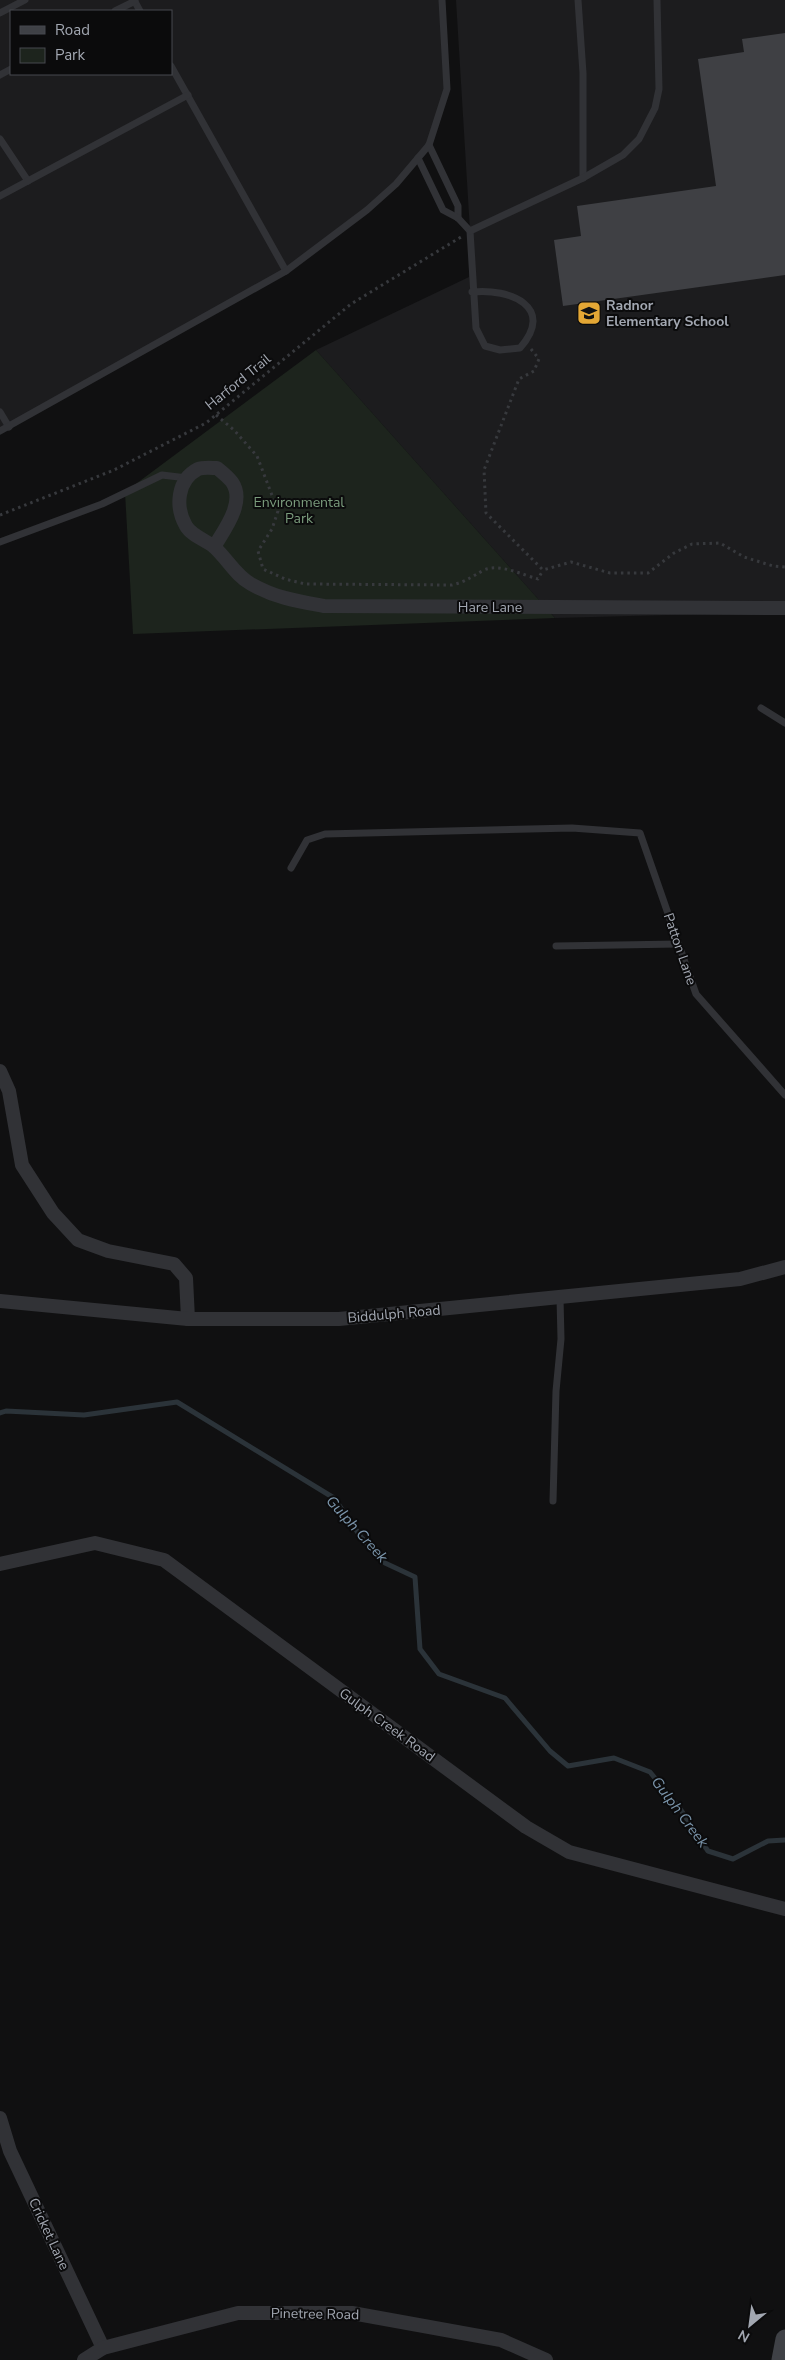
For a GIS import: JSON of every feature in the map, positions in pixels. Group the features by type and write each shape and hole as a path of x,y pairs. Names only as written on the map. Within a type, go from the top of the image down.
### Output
{"street":[{"path":"188,478 199,468 217,468 233,482 236,499 232,516 214,547"},
{"name":"Hare Lane","path":"188,478 179,495 180,512 187,528 214,547 229,566 249,583 281,599 324,606 785,608"},
{"path":"0,1071 9,1091 22,1165 54,1212 78,1240 108,1251 174,1264 186,1278 188,1319"},
{"name":"Biddulph Road","path":"0,1301 188,1319 339,1319 740,1279 785,1267"},
{"name":"Gulph Creek Road","path":"0,1564 95,1544 164,1560 526,1827 569,1852 785,1909"},
{"name":"Cricket Lane","path":"0,2118 10,2151 103,2348"},
{"name":"Pinetree Road","path":"84,2360 103,2348 238,2312 352,2313 501,2340 546,2360"},
{"path":"781,2360 785,2339"}],"lane":[{"path":"0,14 25,0"},
{"path":"117,10 134,0"},
{"path":"0,431 286,271 367,210 396,184 429,145 447,89 442,0"},
{"path":"578,0 583,73 583,178"},
{"path":"470,231 583,178 630,149 639,139 655,108 659,89 657,0"},
{"path":"172,68 286,271"},
{"path":"0,196 188,95"},
{"path":"0,139 28,181"},
{"path":"429,145 458,206 458,218"},
{"path":"418,158 443,210 458,218 470,231 472,292 476,328 485,346 500,350 520,348 531,335 532,319 525,304 511,295 501,292 472,292"},
{"path":"0,412 8,427"},
{"path":"0,542 102,504 162,475 188,478"},
{"path":"762,708 785,723"},
{"name":"Patton Lane","path":"291,868 307,840 325,834 572,828 640,834 696,994 785,1094"},
{"path":"556,946 678,944"},
{"path":"553,1501 556,1391 561,1339 560,1298"}],"path":[{"name":"Harford Trail","path":"0,515 114,470 206,423 351,304 470,231"},
{"path":"525,342 539,359 534,371 519,380 484,470 486,513 543,570"},
{"path":"216,415 234,430 257,456 278,511 272,529 258,551 263,569 285,579 306,584 452,585 468,581 486,569 503,569 538,579 543,570 571,562 610,573 648,573 674,553 692,544 720,543 744,557 773,566 785,567"}],"shaded area":[{"path":"0,0 442,0 447,89 429,145 396,184 286,271 0,431"},
{"name":"Radnor Elementary School","path":"456,0 785,0 785,612 555,618 316,350 469,277 470,231"}],"green space":[{"name":"Environmental Park","path":"316,350 555,618 133,634 125,492"}],"building":[{"path":"785,33 785,275 563,306 554,240 581,236 577,206 716,186 698,59 744,52 742,39"}],"waterway":[{"name":"Gulph Creek","path":"0,1413 6,1411 84,1415 177,1402 334,1498 361,1537 385,1563 415,1577 420,1649 439,1674 505,1698 550,1751 568,1766 614,1758 650,1772 681,1810 708,1851 733,1859 768,1841 785,1840"}],"place":[{"name":"Radnor Elementary School","path":"589,313"}]}
